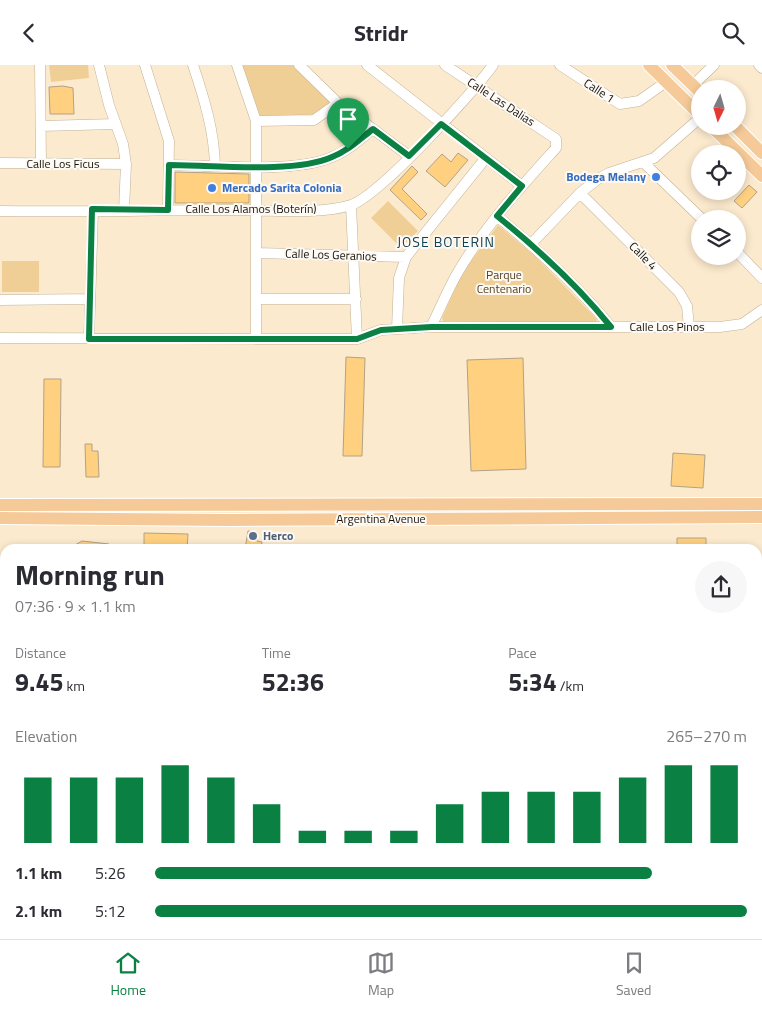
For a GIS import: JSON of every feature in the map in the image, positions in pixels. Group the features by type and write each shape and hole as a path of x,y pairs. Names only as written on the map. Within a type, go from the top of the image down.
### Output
{"main road":[{"path":"649,65 691,107"},
{"path":"672,65 691,83"},
{"path":"721,135 762,176"},
{"path":"744,135 762,153"},
{"path":"613,504 613,517"},
{"path":"704,504 704,517"},
{"name":"Argentina Avenue","path":"0,505 762,504"},
{"name":"Argentina Avenue","path":"0,518 762,517"}],"street":[{"path":"40,65 41,164"},
{"path":"99,65 123,144 126,164 124,210"},
{"path":"145,65 169,141 168,210"},
{"path":"193,65 214,143 214,165"},
{"path":"237,65 256,121 256,339"},
{"path":"299,65 338,103 409,156"},
{"path":"367,65 522,186 497,216 458,271 431,327"},
{"name":"Calle Las Dalias","path":"445,65 556,139 556,148 522,186"},
{"path":"357,339 351,205 379,185 409,156 476,87 493,65"},
{"path":"702,80 714,65"},
{"path":"759,65 762,68"},
{"name":"Calle 1","path":"562,66 620,104 639,101 666,82"},
{"path":"256,121 314,120 338,103"},
{"path":"41,126 116,124"},
{"path":"531,244 580,193 609,173 644,163 664,151 691,125"},
{"path":"169,165 257,166 312,164 348,149 373,129"},
{"path":"397,329 399,278 406,257 485,159"},
{"name":"Calle Los Ficus","path":"0,163 126,164"},
{"path":"644,163 693,210"},
{"name":"Calle 4","path":"580,193 679,292 687,306 689,327"},
{"name":"Calle Los Alamos (Boterín)","path":"0,211 325,209 351,205"},
{"path":"89,339 92,209"},
{"path":"497,216 531,244 593,304 611,327"},
{"name":"Calle Los Geranios","path":"257,253 406,257"},
{"path":"746,261 762,278"},
{"path":"0,300 90,299"},
{"path":"256,299 356,299"},
{"name":"Calle Los Pinos","path":"0,338 357,339 381,330 431,327 720,327 742,324 762,310"}],"green space":[{"path":"49,65 88,65 89,78 51,82"},
{"path":"242,65 294,65 332,102 316,113 307,116 289,118 260,117"},
{"path":"388,201 418,231 401,248 371,218"},
{"name":"Parque Centenario","path":"498,225 535,256 597,319 596,323 443,321 442,318 462,273"},
{"path":"2,261 39,261 39,292 2,292"}],"building":[{"path":"63,86 73,88 74,114 50,114 49,87"},
{"path":"458,153 468,160 445,187 426,171 442,154 451,162"},
{"path":"412,166 418,172 402,189 427,214 421,220 390,190"},
{"name":"Mercado Sarita Colonia","path":"175,172 249,174 249,203 175,203"},
{"path":"749,185 757,192 742,208 734,201 746,200 746,188"},
{"path":"346,357 365,358 362,456 343,456"},
{"path":"523,358 526,469 471,471 467,360"},
{"path":"44,379 61,379 60,467 43,467"},
{"path":"85,444 92,444 92,451 98,451 99,477 86,477"},
{"path":"673,453 705,455 703,488 671,486"},
{"name":"Herco","path":"248,531 257,532 257,541 262,542 262,544 246,544"},
{"path":"144,533 188,534 187,544 144,544"},
{"path":"677,538 706,538 706,544 677,544"},
{"path":"82,541 109,544 77,544"}],"place":[{"name":"Bodega Melany","path":"656,177"},
{"name":"Mercado Sarita Colonia","path":"212,188"},
{"name":"Herco","path":"253,536"}],"district":[{"name":"JOSE BOTERIN","path":"446,242"}],"route":[{"path":"441,124 522,186 497,216 531,244 593,304 611,327 431,327 381,330 357,339 89,339 92,209 168,210 169,165 282,166 312,164 333,157 348,149 373,129 409,156 441,124"}]}
